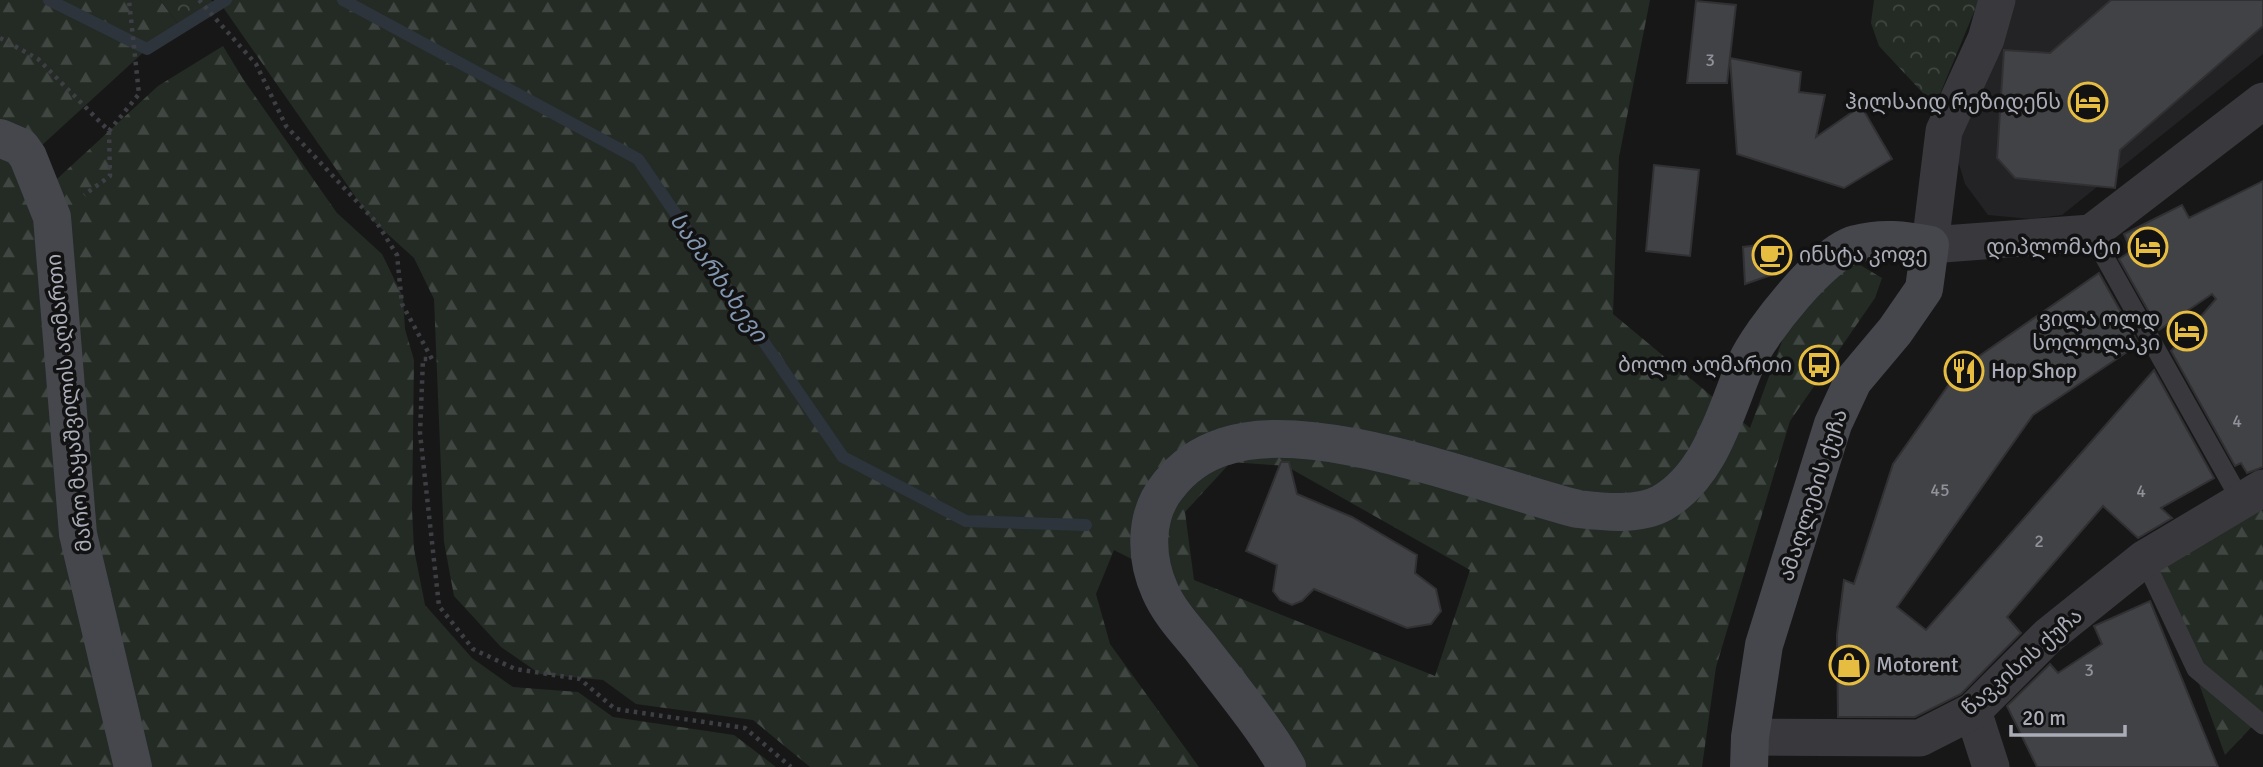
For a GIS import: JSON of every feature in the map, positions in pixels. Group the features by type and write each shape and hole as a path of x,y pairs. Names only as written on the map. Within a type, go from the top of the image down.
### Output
{"main road":[{"name":"მარო მაყაშვილის აღმართი","path":"0,138 20,147 28,157 52,217 78,534 133,767"},
{"path":"1287,767 1267,734 1160,592 1149,543 1152,516 1162,493 1178,474 1198,459 1224,446 1256,440 1293,440 1377,452 1578,509 1608,512 1660,504 1678,492 1709,450 1729,410 1747,362 1774,317 1802,285 1854,244 1895,238 1930,245"},
{"name":"ამაღლების ქუჩა","path":"1749,752 1764,645 1833,424 1853,381 1895,331 1924,289 1930,245"}],"street":[{"path":"1997,0 1986,39 1944,131 1930,245 2091,233 2263,101"},
{"name":"წავკისის ქუჩა","path":"1749,752 1920,738 1973,711 2048,636 2144,559 2252,494"},
{"path":"1973,711 1991,767"}],"lane":[{"path":"2091,233 2252,494"},
{"path":"2144,559 2196,669 2263,725"}],"path":[{"path":"52,217 110,176 109,131 139,94 129,0"},
{"path":"199,0 256,64 286,126 377,223 397,255 402,304 432,359 423,359 420,433 439,606 473,649 515,669 580,679 615,709 745,728 791,767"},
{"path":"0,38 37,60 109,131"}],"shaded area":[{"name":"ჰილსაიდ რეზიდენს","path":"2006,0 2263,0 2263,54 2062,215 2031,219 1988,215 1965,184 1957,157 1964,109"}],"green space":[{"path":"0,0 160,0 181,28 147,49 29,157 56,291 133,767 0,767"},
{"path":"160,0 211,0 215,5 181,28"},
{"path":"218,0 1650,0 1619,157 1613,314 1750,428 1789,322 1830,274 1855,262 1882,278 1875,298 1790,421 1716,667 1702,767 1287,767 1153,570 1114,550 1096,594 1110,644 1199,767 810,767 753,720 636,704 603,680 540,674 501,647 454,596 444,542 434,299 414,258 371,219","holes":["1231,462 1286,466 1470,570 1435,676 1194,580 1185,512"]},
{"path":"1874,0 1979,0 1935,106 1879,46 1871,23"},
{"path":"223,46 337,213 382,254 403,297 405,329 414,360 414,549 425,605 472,658 513,687 578,692 613,717 734,735 776,767 144,767 93,552 45,190 158,86"},
{"path":"2263,508 2263,715 2225,755 2156,566"}],"building":[{"name":"ჰილსაიდ რეზიდენს","path":"2111,0 2263,0 2263,26 2120,150 2115,188 2015,178 1997,158 2004,50 2050,53"},
{"path":"1696,1 1736,5 1727,83 1687,83"},
{"path":"1730,58 1801,72 1799,92 1825,95 1816,137 1861,106 1892,159 1844,188 1737,154"},
{"path":"1654,165 1699,170 1690,256 1646,251"},
{"path":"2263,181 2263,467 2247,473 2241,463 2235,466 2171,351 2216,299 2212,294 2159,330 2119,259 2131,251 2124,234 2182,205 2189,218"},
{"path":"1785,242 1774,274 1745,284 1743,247"},
{"path":"2099,273 2139,344 2033,415 1897,607 1926,630 2154,370 2214,478 2161,508 2172,518 2138,538 2103,506 2007,617 2021,633 1961,694 1915,717 1838,717 1837,635 1844,580 1854,584 1893,464 1959,370"},
{"path":"1281,462 1289,462 1297,494 1352,517 1417,555 1415,573 1436,589 1441,611 1431,624 1407,628 1314,589 1302,601 1292,605 1280,600 1273,591 1277,565 1246,551"},
{"path":"2150,601 2218,767 2037,767 2007,706 2050,664 2058,673 2102,644 2094,626"}],"waterway":[{"name":"სამარხახევი","path":"49,0 147,49 226,0"},
{"name":"სამარხახევი","path":"343,0 638,159 843,457 966,521 1086,525"}],"place":[{"name":"ჰილსაიდ რეზიდენს","path":"2088,102"},
{"name":"დიპლომატი","path":"2148,247"},
{"name":"ინსტა კოფე","path":"1772,255"},
{"name":"ვილა ოლდ სოლოლაკი","path":"2187,331"},
{"name":"ბოლო აღმართი","path":"1819,365"},
{"name":"Hop Shop","path":"1964,371"},
{"name":"Motorent","path":"1849,665"}]}
